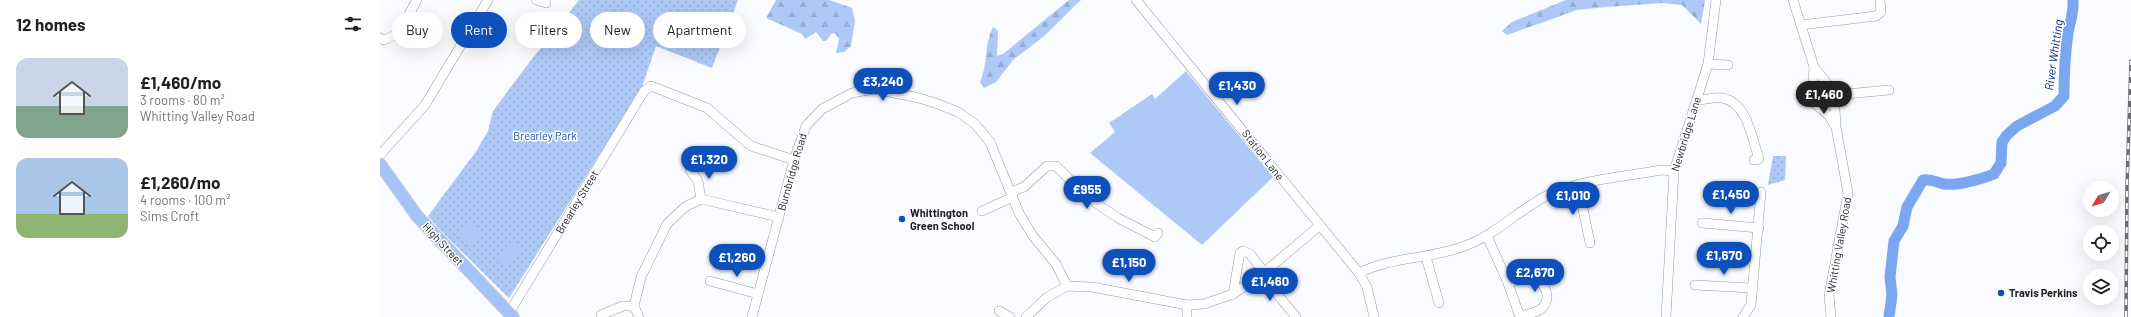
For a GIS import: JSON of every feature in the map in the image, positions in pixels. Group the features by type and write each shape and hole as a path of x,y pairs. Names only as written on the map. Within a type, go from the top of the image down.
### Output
{"main road":[{"name":"High Street","path":"380,164 417,216 511,315"}],"street":[{"path":"380,38 384,40 398,34 417,0"},
{"path":"380,155 425,105 488,0"},
{"name":"Station Lane","path":"1136,0 1242,128 1319,226 1359,273 1367,287 1374,317"},
{"name":"Newbridge Lane","path":"1666,317 1674,172 1708,64 1716,0"},
{"name":"Whitting Valley Road","path":"1793,0 1814,67 1812,101 1836,127"},
{"path":"1801,25 1876,16 1881,12 1880,0"},
{"path":"1708,64 1728,65"},
{"name":"Whitting Valley Road","path":"1814,67 1828,85 1834,98 1836,127 1848,193 1830,296 1831,317"},
{"path":"1813,90 1821,84 1828,85"},
{"name":"Brearley Street","path":"511,315 644,91 651,86 707,108 751,146 794,160"},
{"name":"Burnbridge Road","path":"752,317 794,160 806,126 822,109 852,93 874,89 919,98 938,104 958,112 975,124 990,142 1019,213 1033,236 1056,264 1067,286"},
{"path":"1820,108 1828,107 1834,98 1889,90"},
{"path":"1697,100 1721,98 1733,101 1739,106 1744,115 1759,159 1754,160"},
{"path":"982,211 1024,187 1047,166 1056,166 1086,196 1118,218 1155,237 1158,233"},
{"path":"690,170 698,181 701,199"},
{"path":"1359,273 1373,266 1426,257 1464,247 1487,236 1536,202 1549,195 1578,185 1661,170 1674,172"},
{"path":"1578,185 1590,243"},
{"path":"1743,317 1751,305 1761,192"},
{"path":"639,317 634,306 641,277 667,224 685,207 701,199 779,217"},
{"path":"1702,224 1759,228"},
{"path":"1026,317 1046,298 1067,286 1092,287 1187,305 1204,304 1233,294 1263,273 1319,226"},
{"path":"1487,236 1508,284 1520,317 1540,310 1547,302 1547,293 1542,283 1532,278 1508,284"},
{"path":"1233,294 1240,253 1243,251 1250,254 1296,317"},
{"path":"1426,257 1439,303"},
{"path":"710,281 758,294"},
{"path":"1695,285 1752,288"},
{"path":"1187,305 1187,317"},
{"path":"601,315 623,306 634,306"},
{"path":"999,311 1010,317"}],"green space":[{"name":"Brearley Park","path":"579,0 738,0 733,12 653,12 653,48 655,48 642,87 509,298 442,232 428,216 477,150 488,131 493,111 541,48 582,48 582,12 569,12"},
{"path":"776,0 829,0 852,8 855,21 851,46 844,52 836,53 839,39 835,33 831,34 826,41 823,41 816,32 805,39 802,34 766,18"},
{"path":"1069,0 1081,0 1043,37 1013,60 996,82 984,88 980,82 984,69 988,41 993,27 998,31 997,56 1003,54"},
{"path":"1566,0 1705,0 1701,24 1682,5 1663,3 1577,10 1507,35 1502,31 1512,22"},
{"name":"Brearley Park","path":"661,48 720,48 712,68"},
{"path":"1186,71 1273,177 1202,245 1090,153 1115,132 1109,123 1152,94 1155,99"},
{"path":"1823,88 1830,93 1831,96 1826,103 1823,104 1816,99 1815,96 1820,89"},
{"path":"1773,156 1786,156 1785,180 1768,185"},
{"path":"469,221 482,234 471,245 458,231"},
{"path":"511,241 521,249 507,268 496,260"}],"waterway":[{"name":"River Whitting","path":"1889,317 1892,295 1890,277 1894,241 1903,226 1907,207 1923,180 1931,180 1944,184 1956,184 1976,180 1994,174 2001,163 2002,142 2007,135 2017,126 2055,106 2064,96 2066,49 2073,0"}],"railway":[{"path":"2126,317 2127,186 2131,61"}],"place":[{"name":"Whittington Green School","path":"902,219"},
{"name":"Travis Perkins","path":"2001,293"}]}
